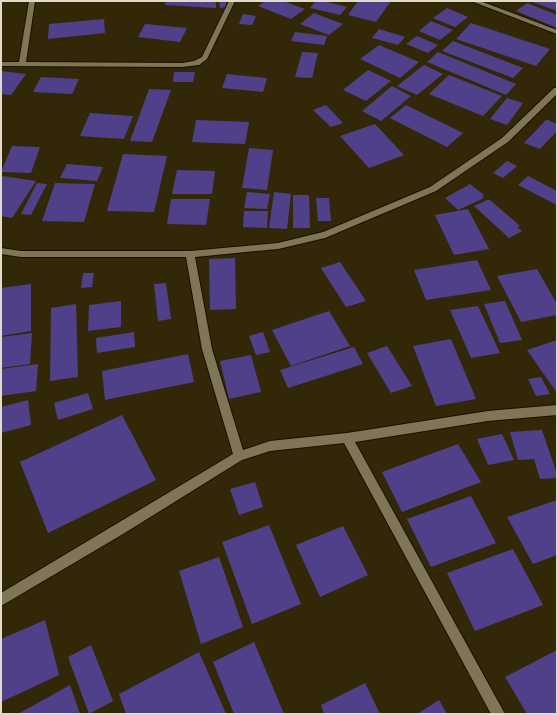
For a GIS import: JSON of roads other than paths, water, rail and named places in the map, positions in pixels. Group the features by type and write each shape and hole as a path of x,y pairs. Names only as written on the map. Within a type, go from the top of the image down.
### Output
{"street":[{"path":"22,65 32,1"},
{"path":"1,64 182,65 196,63 205,58 232,1"},
{"path":"474,1 557,32"},
{"path":"1,251 21,254 190,254 278,246 325,235 433,189 505,140 557,90"},
{"path":"190,254 208,349 239,456"},
{"path":"1,600 239,456 270,446 347,438 488,416 557,410"},
{"path":"347,438 498,714"}]}
